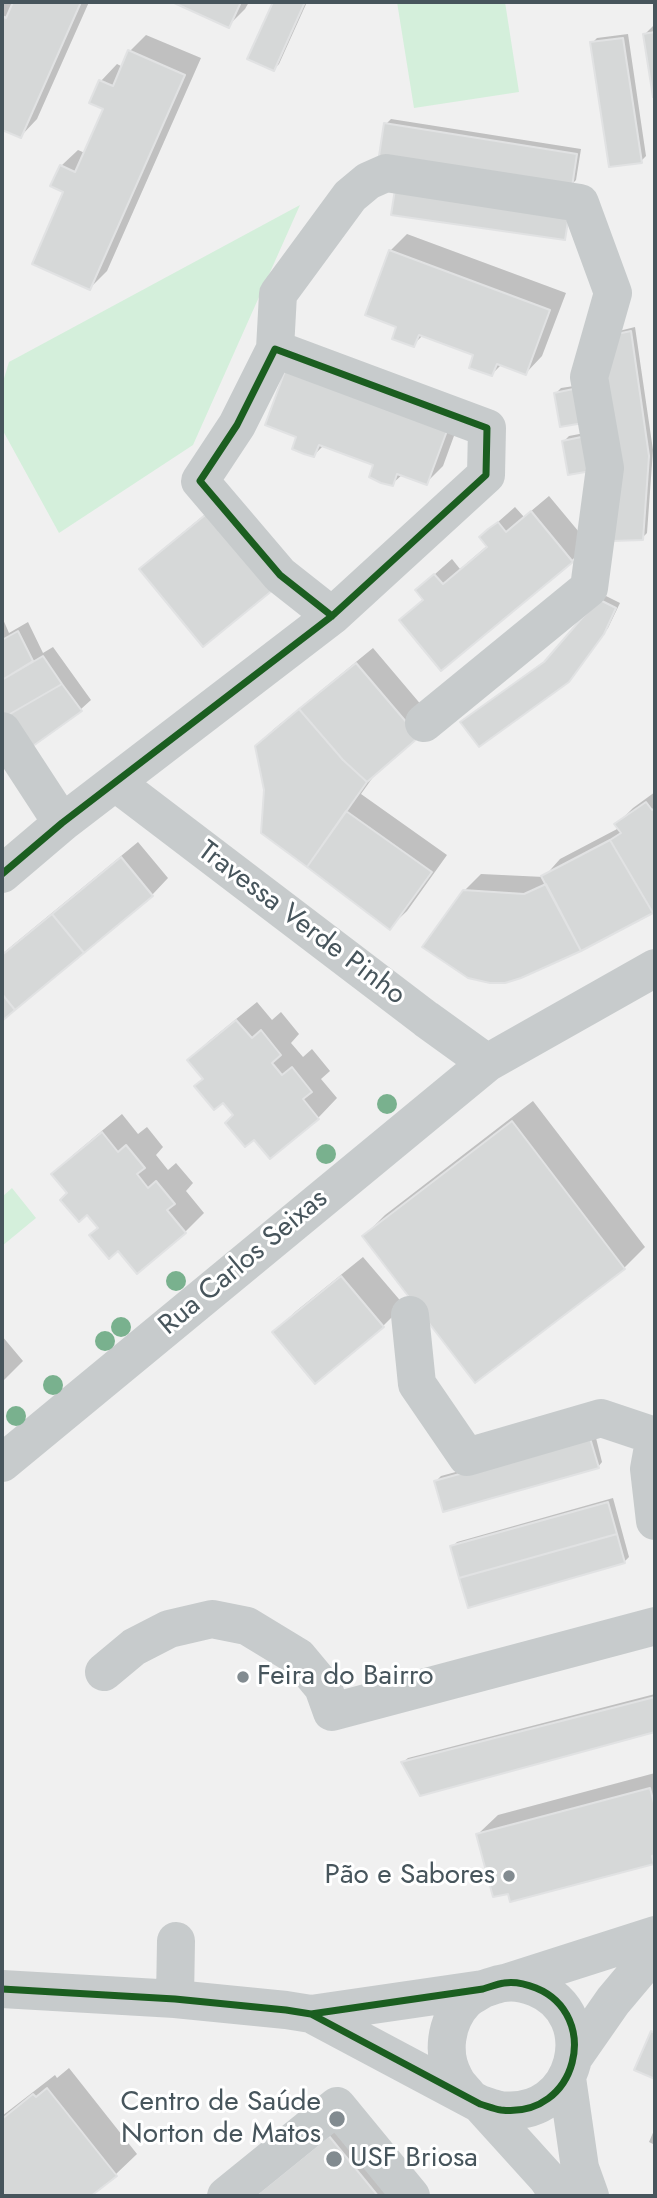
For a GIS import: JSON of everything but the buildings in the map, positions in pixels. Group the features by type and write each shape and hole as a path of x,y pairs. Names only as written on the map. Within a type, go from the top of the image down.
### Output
{"street":[{"path":"332,616 280,575 200,481 237,425 275,349 278,294 350,196 368,181 386,173 580,203 613,293 589,377 606,468 589,587 424,723"},
{"path":"2,874 62,824 332,616 486,475 488,428 275,349"},
{"path":"2,731 62,824"},
{"name":"Travessa Verde Pinho","path":"116,783 487,1063"},
{"name":"Rua Carlos Seixas","path":"2,1463 487,1063 655,968"},
{"path":"410,1315 418,1384 467,1457 601,1418 655,1436 649,1469 655,1521"},
{"path":"104,1672 134,1647 169,1629 212,1619 247,1626 298,1657 323,1687 332,1712 655,1626"},
{"path":"559,2196 547,2178 455,2081 447,2060 446,2039 453,2018 465,2001 494,1986 655,1935"},
{"path":"175,2000 176,1941"},
{"path":"311,2014 475,2100 499,2110 519,2110 540,2104 556,2094 613,2001 655,1951"},
{"path":"2,1989 175,2000 311,2014 494,1986 524,1984 543,1991 558,2003 572,2028 574,2038 570,2068 580,2168 590,2196"},
{"path":"226,2196 337,2106 411,2196"}],"green space":[{"path":"397,2 505,2 519,92 414,108"},
{"path":"300,205 193,445 59,533 2,429 2,385 9,362"},
{"path":"12,1188 36,1218 2,1246 2,1197"}],"cycle path":[{"path":"2,874 62,823 332,616 486,475 487,428 275,349 237,425 200,481 280,575 332,616"},
{"path":"2,1989 175,1999 311,2014 480,2104 501,2110 527,2108 548,2099 563,2082 572,2062 574,2041 569,2020 557,2001 536,1988 520,1983 504,1983 483,1989 311,2014"}],"place":[{"name":"Feira do Bairro","path":"243,1677"},
{"name":"Pão e Sabores","path":"509,1876"},
{"name":"Centro de Saúde Norton de Matos","path":"337,2119"},
{"name":"USF Briosa","path":"334,2159"}]}
